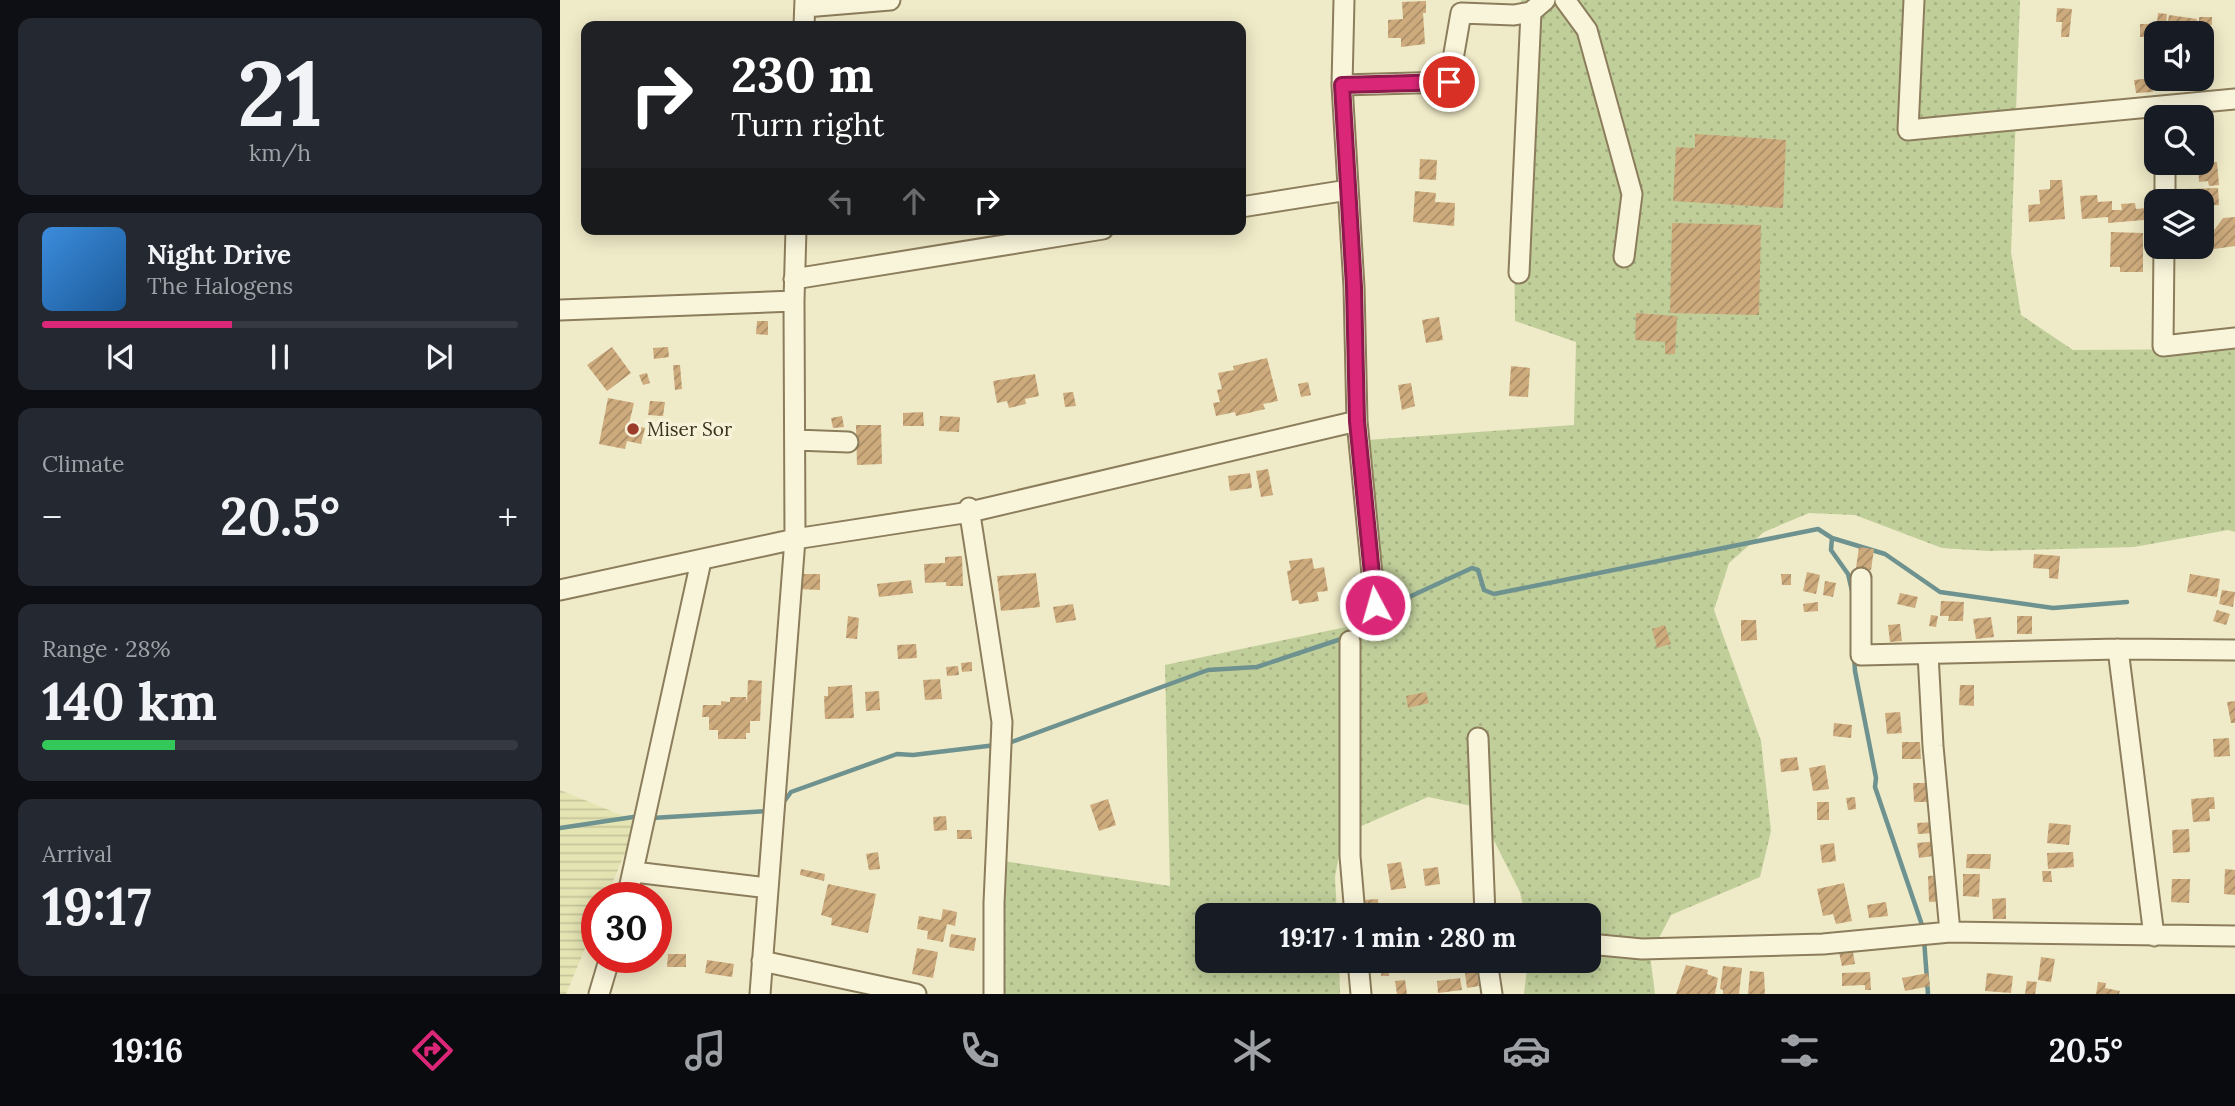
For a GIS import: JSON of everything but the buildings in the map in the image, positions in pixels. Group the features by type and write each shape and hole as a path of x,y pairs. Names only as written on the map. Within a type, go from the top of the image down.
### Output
{"street":[{"path":"805,11 890,0"},
{"path":"1344,0 1342,85 1354,287 1357,421 1375,605"},
{"path":"1565,0 1587,30 1632,194 1624,257"},
{"path":"1914,0 1908,130 2144,114"},
{"path":"1342,85 1449,82 1461,13 1514,15 1538,6 1519,273"},
{"path":"2203,105 2235,99"},
{"path":"1246,206 1348,190"},
{"path":"760,994 795,539 796,235"},
{"path":"794,279 1066,235"},
{"path":"2164,259 2163,346 2235,338"},
{"path":"560,310 794,301"},
{"path":"560,590 795,539 969,510 1357,421"},
{"path":"796,440 848,442"},
{"path":"969,510 1002,722 993,994"},
{"path":"631,882 701,561"},
{"path":"1861,578 1861,655 2118,649 2235,650"},
{"path":"1350,641 1350,856 1354,903"},
{"path":"2118,649 2154,936"},
{"path":"1928,654 1933,746 1950,932"},
{"path":"1478,738 1485,903"},
{"path":"634,872 768,888"},
{"path":"1601,945 1642,949 1824,944 1950,932 2235,936"},
{"path":"762,961 916,994"},
{"path":"599,994 605,973"},
{"path":"1359,973 1361,994"},
{"path":"1489,973 1492,994"}],"green space":[{"path":"1521,0 2020,0 2011,252 2021,315 2073,350 2235,349 2235,532 2228,530 2134,547 1989,551 1942,548 1855,515 1809,513 1764,532 1729,563 1714,610 1761,741 1771,831 1760,877 1671,915 1650,955 1655,994 1524,994 1527,973 1601,973 1601,903 1522,903 1520,892 1477,807 1428,797 1343,834 1335,877 1336,903 1195,903 1195,973 1339,973 1340,994 1001,994 1003,861 1170,886 1165,665 1389,618 1367,440 1574,425 1576,342 1515,321 1514,218"},
{"path":"560,790 638,822 613,882 581,882 581,958 566,994 560,994"}],"waterway":[{"path":"1351,634 1383,609 1472,568 1478,570 1484,590 1494,594 1818,529 1832,538 1831,550 1848,574 1853,595"},
{"path":"1832,538 1885,554 1940,592 2053,608 2127,602"},
{"path":"1006,744 1208,670 1257,667 1344,638"},
{"path":"1854,656 1876,778 1875,787 1922,925"},
{"path":"783,803 791,792 897,754 913,755 996,745"},
{"path":"652,818 767,811"},
{"path":"560,828 640,816"},
{"path":"1924,939 1928,994"}],"place":[{"name":"Miser Sor","path":"633,429"}],"route":[{"path":"1375,605 1357,421 1354,287 1342,85 1449,82"}]}
